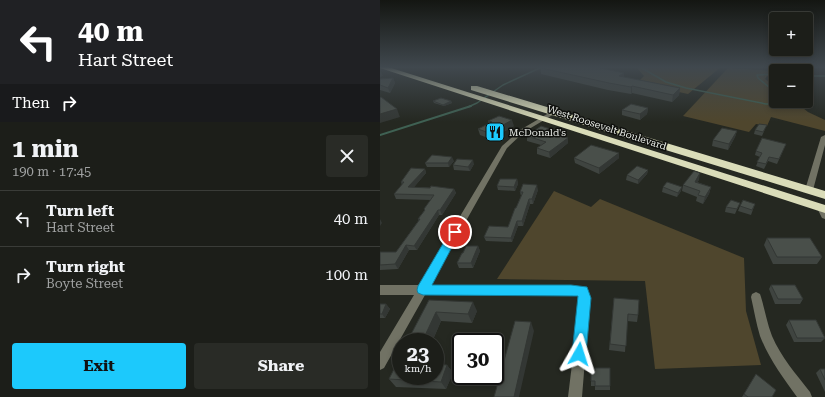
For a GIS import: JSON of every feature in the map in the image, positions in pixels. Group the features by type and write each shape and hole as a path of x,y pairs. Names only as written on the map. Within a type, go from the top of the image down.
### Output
{"highway":[{"name":"West Roosevelt Boulevard","path":"441,86 462,92 554,112 825,195"},
{"name":"West Roosevelt Boulevard","path":"470,86 542,119 824,209"}],"street":[{"path":"380,364 504,147 513,137 554,112"},
{"path":"809,190 824,137"},
{"path":"380,290 583,291 585,298 574,397"},
{"path":"756,297 768,342 781,365 805,397"}],"shaded area":[{"path":"660,86 698,86 688,94 665,89"},
{"path":"712,86 769,86 769,108 803,108 825,120 825,131 771,117 767,126 756,124 749,132 683,116"},
{"path":"554,191 591,207 600,199 744,258 746,311 761,365 655,369 645,281 497,279"}],"building":[{"path":"623,86 667,86 680,88 673,95"},
{"path":"381,97 397,109 380,114"},
{"path":"441,98 451,101 443,105 433,101"},
{"path":"631,104 648,108 640,114 622,110"},
{"path":"499,116 512,120 489,133 478,129 492,122 488,121"},
{"path":"759,124 767,125 763,132 755,130"},
{"path":"541,126 550,129 546,131 568,138 549,152 537,148 546,142 527,136"},
{"path":"722,128 737,131 729,144 713,140"},
{"path":"762,138 786,144 779,159 769,157 766,164 757,162 762,153 756,151"},
{"path":"591,145 619,153 599,168 574,158"},
{"path":"432,155 452,157 448,163 425,163"},
{"path":"457,159 473,160 468,167 453,165"},
{"path":"637,166 648,170 638,180 627,175"},
{"path":"411,168 425,169 408,187 430,188 431,186 454,189 414,246 406,245 395,264 380,265 380,252 396,252 420,219 418,219 434,195 394,194 404,182 401,182"},
{"path":"694,171 700,173 695,182 711,187 705,197 698,195 700,191 683,185"},
{"path":"500,179 517,179 514,187 497,186"},
{"path":"667,182 682,187 678,193 663,187"},
{"path":"523,184 537,185 532,199 529,199 522,221 517,221 511,238 484,237 489,226 508,227 523,192 520,192"},
{"path":"731,200 740,203 737,209 726,207"},
{"path":"743,200 755,204 752,210 740,206"},
{"path":"767,238 810,238 822,257 777,257"},
{"path":"466,246 478,246 471,263 457,263 463,253"},
{"path":"771,285 795,285 803,299 778,299"},
{"path":"614,298 639,300 638,315 628,314 626,346 610,344"},
{"path":"429,300 473,302 468,314 436,312 426,333 412,333"},
{"path":"380,304 386,304 382,314 380,314"},
{"path":"789,320 816,320 825,338 797,338"},
{"path":"515,321 531,322 514,397 494,397 497,385 504,385 504,361"},
{"path":"444,365 447,365 444,374"},
{"path":"595,368 610,368 610,386 595,386 595,381 591,381 591,373 595,373"},
{"path":"820,369 825,369 825,380"},
{"path":"756,374 776,390 772,397 748,397 744,394"}],"waterway":[{"path":"468,107 477,103 502,86"},
{"path":"678,86 769,104"},
{"path":"380,135 468,107"}],"place":[{"name":"McDonald's","path":"495,132"}],"route":[{"path":"455,232 423,290 583,291 585,298 579,354"}]}
